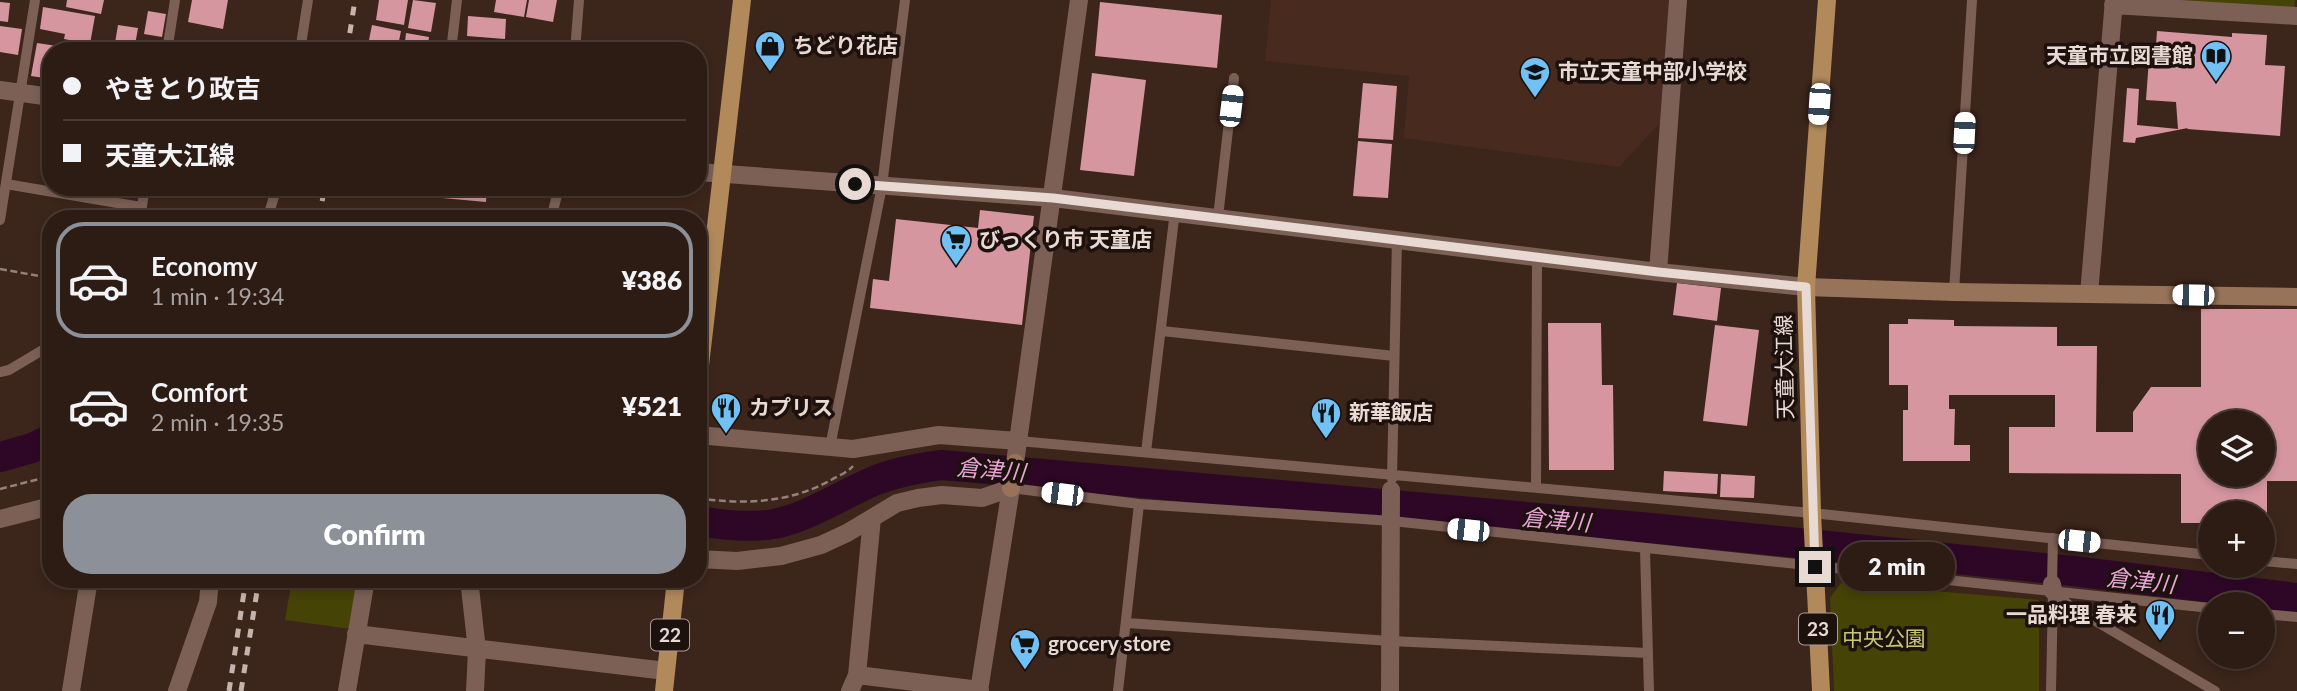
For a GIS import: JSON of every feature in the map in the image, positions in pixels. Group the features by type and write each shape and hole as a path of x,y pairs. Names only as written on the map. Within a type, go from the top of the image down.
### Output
{"main road":[{"path":"707,308 742,0"},
{"name":"天童大江線","path":"1821,691 1812,518 1806,287 1827,0"},
{"name":"22","path":"664,691 675,588"}],"street":[{"path":"872,518 853,683 980,690 1019,441 1079,0"},
{"path":"1658,272 1678,0"},
{"path":"2089,294 2114,3 2297,16 2297,9"},
{"path":"0,90 42,96"},
{"path":"707,173 1053,198 1658,272 1806,287 2297,297"},
{"path":"707,436 853,449 939,435 1019,441"},
{"path":"1390,691 1392,482"},
{"path":"707,559 758,560 790,554 821,545 897,503 942,495 982,498 1011,488"},
{"path":"0,519 42,508"},
{"path":"71,691 88,588"},
{"path":"177,691 208,602 209,588"},
{"path":"347,691 364,588"},
{"path":"470,588 477,650 475,691"},
{"path":"356,634 666,671"}],"lane":[{"path":"0,220 35,0"},
{"path":"168,42 175,0"},
{"path":"301,42 308,0"},
{"path":"452,42 457,0"},
{"path":"576,42 579,0"},
{"path":"830,447 882,186 905,0"},
{"path":"1954,292 1972,0"},
{"path":"1218,217 1234,78"},
{"path":"6,184 42,190"},
{"path":"76,196 141,207"},
{"path":"141,210 143,196"},
{"path":"1146,452 1175,211"},
{"path":"1392,482 1397,239"},
{"path":"1536,488 1537,257"},
{"path":"1162,331 1394,356"},
{"path":"0,372 9,370 42,350"},
{"path":"1019,441 1146,452 1392,482 1536,488 1812,518 2053,538 2198,554"},
{"path":"1011,488 1139,504 1392,522 1815,567 2053,588 2198,606"},
{"path":"1118,691 1139,504"},
{"path":"2052,691 2053,538"},
{"path":"1645,550 1649,691"},
{"path":"2275,562 2297,564"},
{"path":"2053,588 2070,606 2209,690"},
{"path":"2275,615 2297,617"},
{"path":"1127,623 1390,641 1648,653"}],"path":[{"path":"0,269 42,276"},
{"path":"707,499 733,503 785,498 818,487 853,468 853,449"},
{"path":"0,489 42,478"}],"shaded area":[{"name":"市立天童中部小学校","path":"1271,0 1672,0 1661,122 1619,167 1404,138 1409,76 1265,61"}],"green space":[{"path":"2116,0 2295,0 2294,13"},
{"name":"中央公園","path":"1841,583 2039,600 2039,691 1834,691 1830,598"},
{"path":"290,588 358,588 351,629 285,620"}],"building":[{"path":"67,0 104,0 101,14 66,7"},
{"path":"192,0 228,0 223,29 188,22"},
{"path":"379,0 408,0 404,25 376,20"},
{"path":"413,0 436,3 431,32 408,28"},
{"path":"496,0 527,0 524,17 494,12"},
{"path":"529,0 557,0 553,22 526,17"},
{"path":"0,2 10,3 8,22 0,21"},
{"path":"1100,2 1222,15 1217,68 1095,56"},
{"path":"43,7 95,16 90,42 64,39 65,34 40,29"},
{"path":"148,11 166,14 162,37 144,34"},
{"path":"468,16 506,19 505,39 467,36"},
{"path":"118,25 138,28 136,42 115,42"},
{"path":"372,25 401,31 399,42 369,42"},
{"path":"0,26 22,29 18,55 0,52"},
{"name":"天童市立図書館","path":"2157,31 2232,37 2232,33 2267,35 2265,65 2285,66 2280,136 2188,128 2136,138 2135,143 2123,142 2127,88 2139,89 2137,125 2178,129 2176,102 2146,100 2150,45 2156,45"},
{"path":"406,33 429,37 428,42 405,42"},
{"path":"37,43 42,44 42,78 31,76"},
{"path":"1092,73 1146,80 1134,176 1080,170"},
{"path":"1363,83 1397,86 1393,140 1358,138"},
{"path":"1358,141 1392,144 1388,198 1353,196"},
{"path":"421,196 486,196 486,202"},
{"path":"980,210 1034,216 1022,325 870,308 873,279 889,281 896,219 978,228"},
{"path":"1677,283 1721,288 1717,321 1673,315"},
{"path":"2201,309 2297,309 2297,481 2275,481 2275,410 2198,410 2198,487 2267,487 2267,501 2198,501 2198,523 2181,523 2181,474 2009,473 2009,427 2055,427 2055,395 1949,395 1949,409 1955,409 1954,445 1970,445 1970,461 1903,461 1903,410 1908,410 1908,385 1889,385 1889,324 1908,324 1908,319 1954,320 1954,326 2057,327 2057,346 2097,346 2096,432 2133,432 2133,412 2151,387 2201,387"},
{"path":"1548,323 1601,323 1602,385 1613,385 1614,470 1549,470"},
{"path":"1715,325 1759,330 1747,426 1703,421"},
{"path":"1664,471 1718,474 1717,494 1663,491"},
{"path":"1721,474 1755,476 1754,498 1720,497"}],"waterway":[{"name":"倉津川","path":"0,457 42,443"},
{"name":"倉津川","path":"707,522 755,526 787,521 882,478 942,465 1651,528 2073,571 2297,598"}],"railway":[{"path":"348,42 355,0"},
{"path":"321,210 323,196"},
{"path":"229,691 245,588"},
{"path":"241,691 258,588"}],"place":[{"name":"ちどり花店","path":"770,73"},
{"name":"天童市立図書館","path":"2216,83"},
{"name":"市立天童中部小学校","path":"1535,99"},
{"name":"びっくり市 天童店","path":"956,267"},
{"name":"カプリス","path":"726,435"},
{"name":"新華飯店","path":"1326,440"},
{"name":"一品料理 春来","path":"2160,642"},
{"name":"grocery store","path":"1025,671"}],"route":[{"path":"855,184 1053,198 1175,211 1658,272 1806,287 1815,567"}]}
